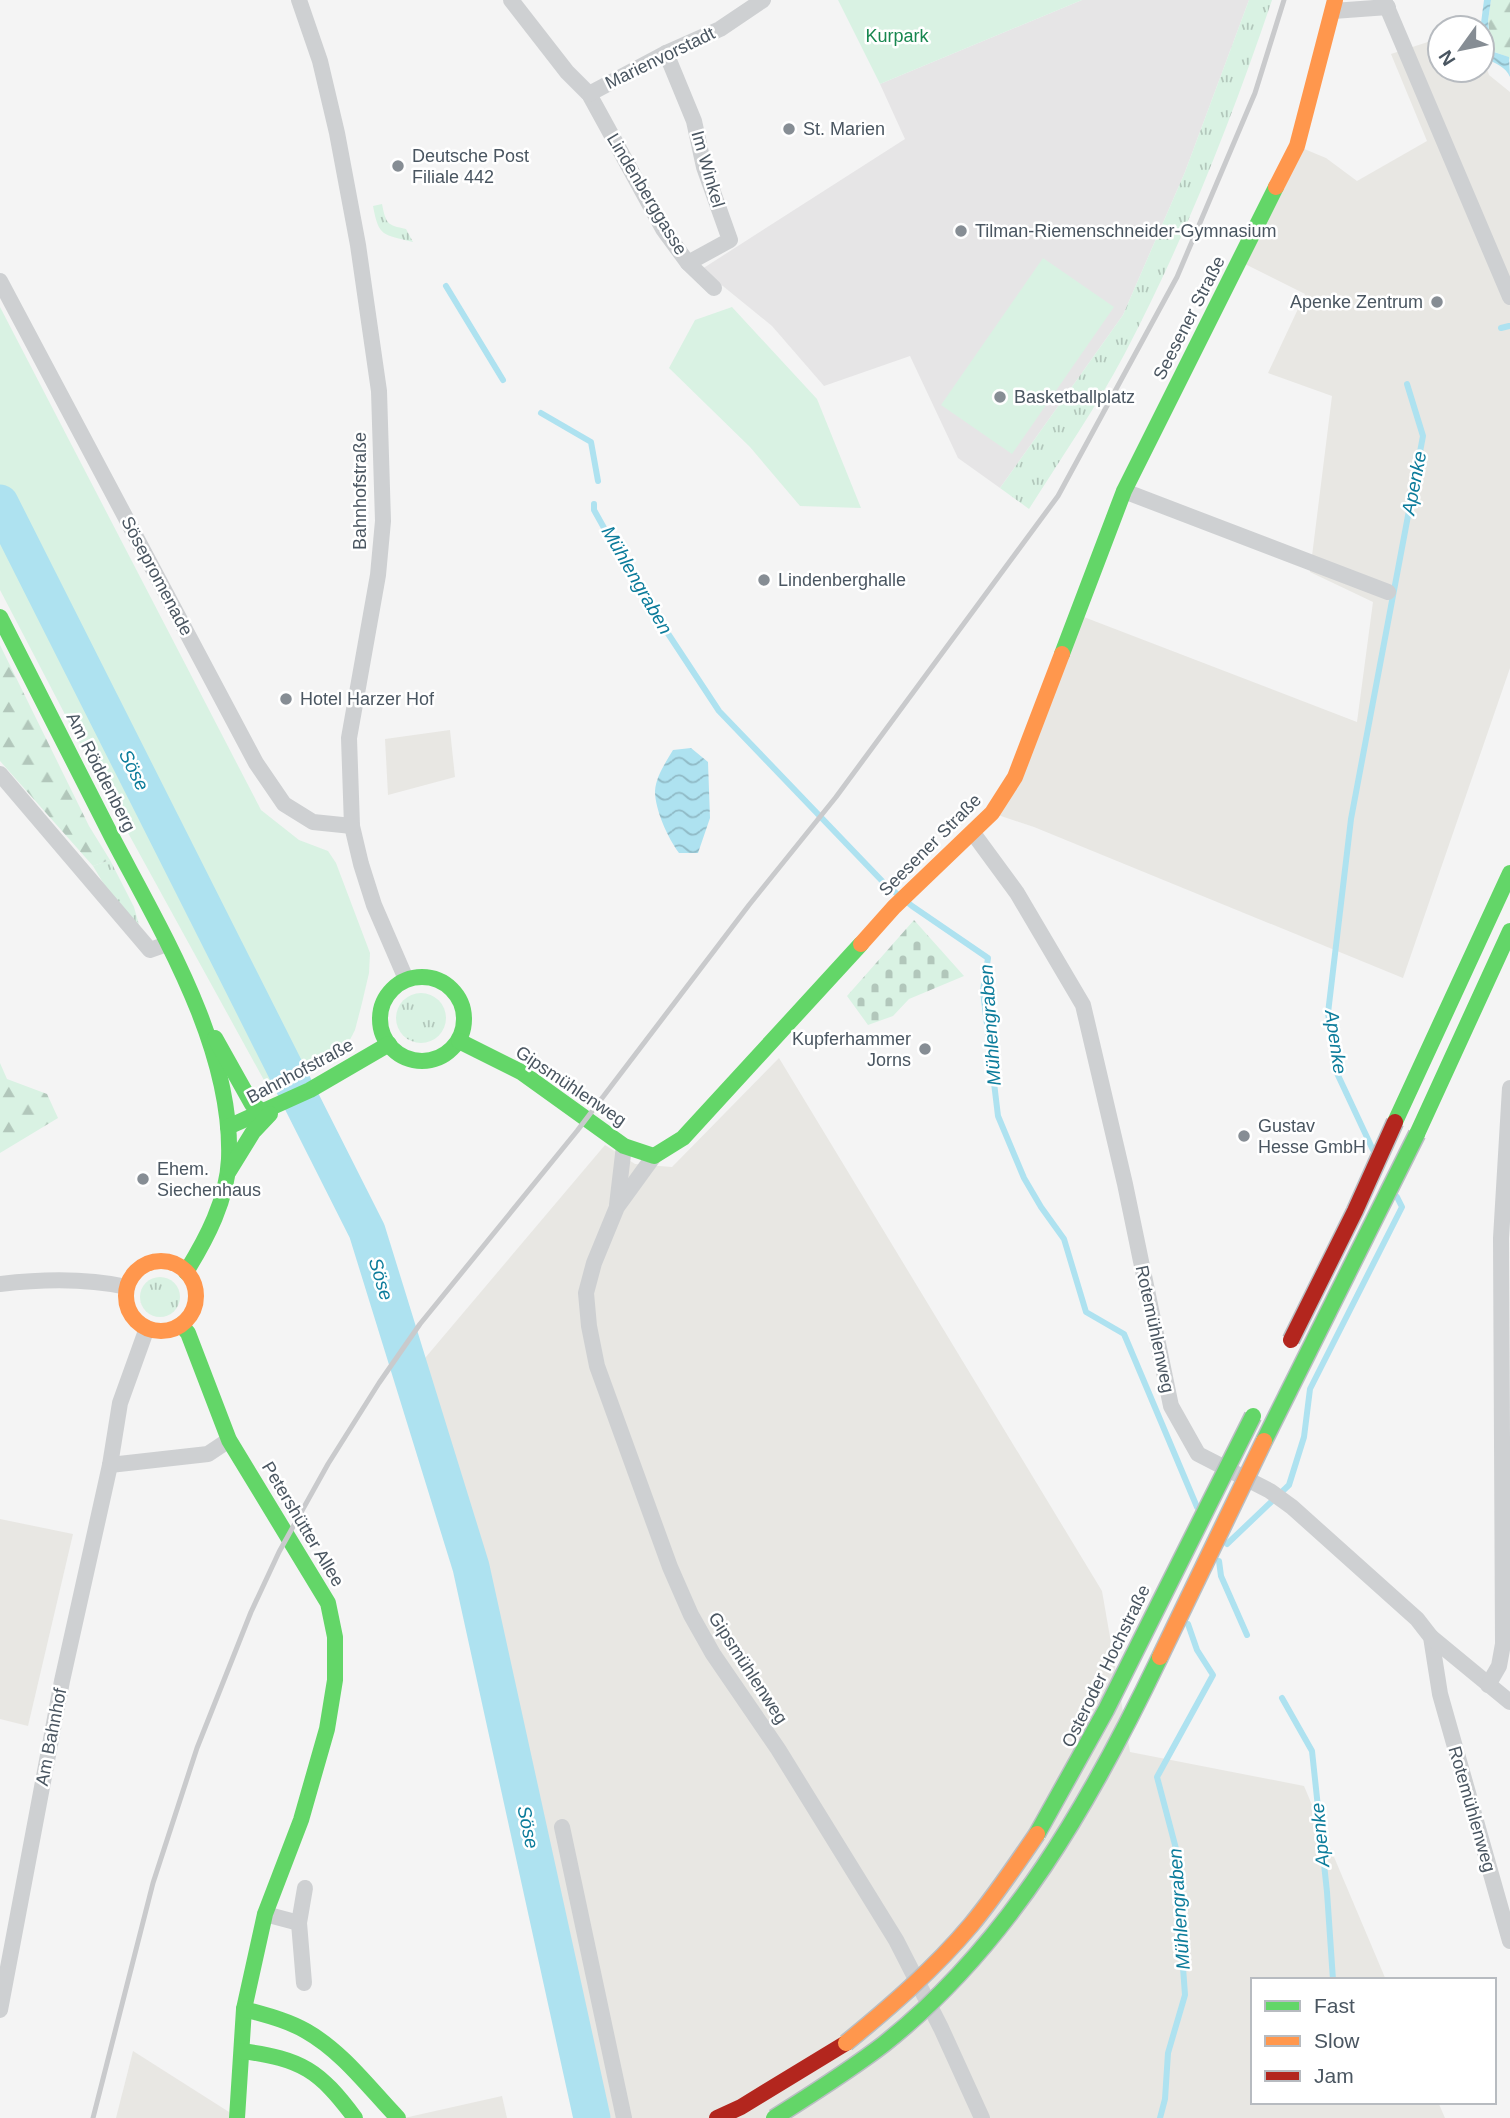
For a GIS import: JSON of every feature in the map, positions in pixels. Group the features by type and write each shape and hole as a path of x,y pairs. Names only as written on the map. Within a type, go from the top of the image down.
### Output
{"main road":[{"name":"Seesener Straße","path":"654,1156 684,1138 894,907 992,813 1015,777 1124,491 1297,146 1334,5"},
{"name":"Am Röddenberg","path":"0,617 167,944 194,1006 219,1078 228,1127 227,1173"},
{"path":"1283,1355 1355,1211 1510,873"},
{"path":"774,2118 841,2077 931,2002 993,1938 1047,1866 1099,1782 1120,1741 1267,1434 1417,1134 1510,931"},
{"path":"430,977 442,981 453,989 464,1010 465,1023 458,1041 451,1050 438,1058 425,1061 409,1059 399,1054 383,1035 380,1016 389,992 406,979 430,977"},
{"path":"186,1272 214,1216 227,1173 269,1112 252,1104 214,1035 194,1006"},
{"name":"Gipsmühlenweg","path":"458,1041 521,1072 624,1146 654,1156"},
{"name":"Bahnhofstraße","path":"228,1127 269,1112 331,1080 388,1044"},
{"path":"156,1262 172,1263 186,1272 192,1280 196,1299 189,1318 181,1325 164,1331 140,1324 127,1303 127,1287 135,1273 141,1267 156,1262"},
{"name":"Petershütter Allee","path":"181,1325 188,1334 229,1440 328,1603 335,1637 335,1680 327,1729 301,1820 265,1914 244,2009 237,2118"},
{"name":"Osteroder Hochstraße","path":"717,2118 773,2088 846,2043 902,1998 949,1951 985,1909 1031,1847 1068,1786 1260,1403"},
{"path":"244,2009 306,2031 328,2047 398,2118"},
{"path":"242,2051 279,2055 316,2072 336,2091 355,2118"}],"street":[{"name":"Bahnhofstraße","path":"299,0 320,61 337,133 358,245 379,391 383,521 378,575 349,738 352,826 374,905 406,979"},
{"name":"Marienvorstadt","path":"510,0 567,72 589,94 666,53 720,29 763,0"},
{"path":"1334,5 1386,4 1510,297"},
{"name":"Im Winkel","path":"666,53 694,121 704,167 730,240 688,263"},
{"name":"Lindenberggasse","path":"589,94 663,229 688,263 714,288"},
{"name":"Sösepromenade","path":"0,281 256,763 284,804 313,822 352,826"},
{"path":"1124,491 1388,592"},
{"path":"0,774 150,950 167,944"},
{"name":"Rotemühlenweg","path":"973,833 1017,893 1083,1004 1125,1184 1171,1406 1198,1454 1270,1491 1292,1507 1417,1619 1431,1637 1440,1694 1510,1941"},
{"path":"1488,1685 1499,1666 1503,1644 1501,1238 1510,1088"},
{"name":"Gipsmühlenweg","path":"617,1207 624,1146"},
{"name":"Gipsmühlenweg","path":"654,1156 617,1207 594,1263 586,1293 597,1366 670,1567 691,1615 713,1654 778,1749 896,1940 941,2028 982,2118"},
{"path":"0,1284 46,1280 100,1281 127,1287"},
{"name":"Am Bahnhof","path":"0,2010 62,1681 110,1465 120,1403 147,1328"},
{"path":"110,1465 208,1454 229,1440"},
{"path":"1431,1637 1510,1702"},
{"path":"562,1828 624,2118"},
{"path":"304,1983 299,1923 305,1888"},
{"path":"265,1914 299,1923"}],"shaded area":[{"name":"Tilman-Riemenschneider-Gymnasium","path":"1082,0 1249,0 1185,172 1123,315 1000,488 958,458 910,356 824,386 772,326 702,269 905,139 880,84"},
{"path":"1426,43 1426,84 1496,84 1496,81 1510,92 1510,668 1403,978 1034,827 992,813 1076,614 1357,722 1373,602 1310,572 1332,396 1268,373 1305,294 1239,261 1297,146 1326,158 1357,181 1427,141 1391,54"},
{"path":"450,730 455,777 388,795 385,739"},
{"path":"779,1058 1102,1591 1130,1752 1304,1786 1385,1978 1251,1978 1251,2104 1439,2104 1445,2118 603,2118 523,1751 475,1562 420,1364 605,1145 635,1164 672,1167"},
{"path":"0,1519 73,1534 28,1726 0,1719"},
{"path":"133,2051 229,2112 229,2118 116,2118"},
{"path":"502,2096 507,2118 404,2118"}],"green space":[{"name":"Kurpark","path":"838,0 1082,0 880,84"},
{"path":"1249,0 1272,0 1223,135 1167,268 1113,375 1029,509 1000,488 1123,315 1185,172"},
{"path":"1491,0 1510,0 1510,60 1496,52 1496,14 1489,14"},
{"path":"382,204 388,223 406,229 413,242 389,236 380,229 373,206"},
{"path":"1043,258 1114,307 1012,454 941,405"},
{"path":"0,307 261,810 299,840 328,851 336,863 370,953 369,973 355,1030 341,1057 271,1093 105,791 0,590"},
{"path":"732,307 817,399 861,508 800,506 750,447 669,368 695,320"},
{"path":"0,645 89,826 110,860 93,866 0,761"},
{"path":"110,860 134,907 141,932 111,896 93,866"},
{"path":"914,920 964,976 909,999 893,1016 868,1025 847,996"},
{"path":"421,993 438,1001 446,1018 438,1035 421,1043 404,1035 396,1018 404,1001"},
{"path":"0,1063 7,1079 47,1094 58,1118 0,1153"},
{"path":"160,1277 168,1278 174,1283 179,1289 179,1305 174,1311 168,1316 160,1317 152,1316 146,1311 141,1305 140,1297 141,1289 146,1283 152,1278"}],"water":[{"path":"1484,0 1491,0 1489,14 1482,14"},
{"path":"1496,53 1509,57 1510,77 1496,64"},
{"path":"691,748 708,762 710,818 698,853 679,853 663,824 655,791 659,775 673,750"}],"waterway":[{"name":"Mühlengraben","path":"446,286 503,380"},
{"name":"Apenke","path":"1501,328 1509,326"},
{"name":"Apenke","path":"1373,1150 1336,1071 1328,1013 1351,819 1423,436 1407,384"},
{"name":"Mühlengraben","path":"541,413 591,442 598,481"},
{"name":"Söse","path":"0,503 367,1231 471,1567 592,2118"},
{"name":"Mühlengraben","path":"594,504 594,510 636,585 719,711 885,884 912,906 988,958 983,991 998,1116 1024,1178 1064,1239 1086,1312 1124,1334 1197,1507"},
{"name":"Apenke","path":"1227,1544 1289,1485 1304,1437 1310,1389 1402,1207 1397,1197"},
{"name":"Apenke","path":"1219,1561 1221,1576 1247,1635"},
{"name":"Mühlengraben","path":"1160,2118 1165,2099 1168,2053 1185,1995 1178,1898 1179,1860 1157,1777 1213,1675 1197,1650 1188,1624"},
{"name":"Apenke","path":"1282,1698 1312,1751 1333,1978"}],"railway":[{"path":"93,2118 153,1883 197,1748 251,1612 279,1552 328,1464 420,1324 577,1131 749,905 836,797 1058,496 1177,277 1255,93 1284,0"}],"traffic: fast":[{"path":"1062,654 1124,491 1276,187"},
{"path":"0,617 173,953 207,1034 220,1076 227,1118 227,1174 215,1218 186,1272"},
{"path":"1395,1122 1510,873"},
{"path":"1417,1134 1510,931"},
{"path":"459,1041 521,1072 624,1146 654,1156 683,1138 861,944"},
{"path":"422,977 438,980 452,989 461,1003 464,1019 461,1035 452,1049 438,1058 422,1061 406,1058 392,1049 383,1035 380,1019 383,1003 392,989 406,980 422,977"},
{"path":"215,1038 252,1104 265,1113"},
{"path":"228,1127 310,1090 389,1044"},
{"path":"229,1171 253,1132 270,1114"},
{"path":"1264,1441 1417,1134"},
{"path":"181,1325 188,1333 229,1440 328,1603 335,1637 335,1680 327,1729 301,1820 265,1914 244,2009 237,2118"},
{"path":"1037,1834 1106,1710 1253,1416"},
{"path":"774,2118 884,2044 929,2004 971,1961 1044,1867 1076,1816 1106,1764 1160,1657"},
{"path":"244,2009 291,2024 332,2049 398,2118"},
{"path":"242,2051 280,2058 308,2070 331,2088 355,2118"}],"traffic: slow":[{"path":"1276,187 1297,146 1335,0"},
{"path":"861,944 894,907 992,813 1015,777 1062,654"},
{"path":"161,1261 186,1271 196,1296 186,1321 161,1331 136,1321 126,1296 136,1271 161,1261"},
{"path":"1160,1657 1264,1441"},
{"path":"846,2043 911,1987 957,1941 1037,1834"}],"traffic: jam":[{"path":"1291,1340 1355,1211 1395,1122"},
{"path":"717,2118 741,2107 846,2043"}],"place":[{"name":"St. Marien","path":"789,129"},
{"name":"Deutsche Post Filiale 442","path":"398,166"},
{"name":"Tilman-Riemenschneider-Gymnasium","path":"961,231"},
{"name":"Apenke Zentrum","path":"1437,302"},
{"name":"Basketballplatz","path":"1000,397"},
{"name":"Lindenberghalle","path":"764,580"},
{"name":"Hotel Harzer Hof","path":"286,699"},
{"name":"Kupferhammer Jorns","path":"925,1049"},
{"name":"Gustav Hesse GmbH","path":"1244,1136"},
{"name":"Ehem. Siechenhaus","path":"143,1179"}]}
